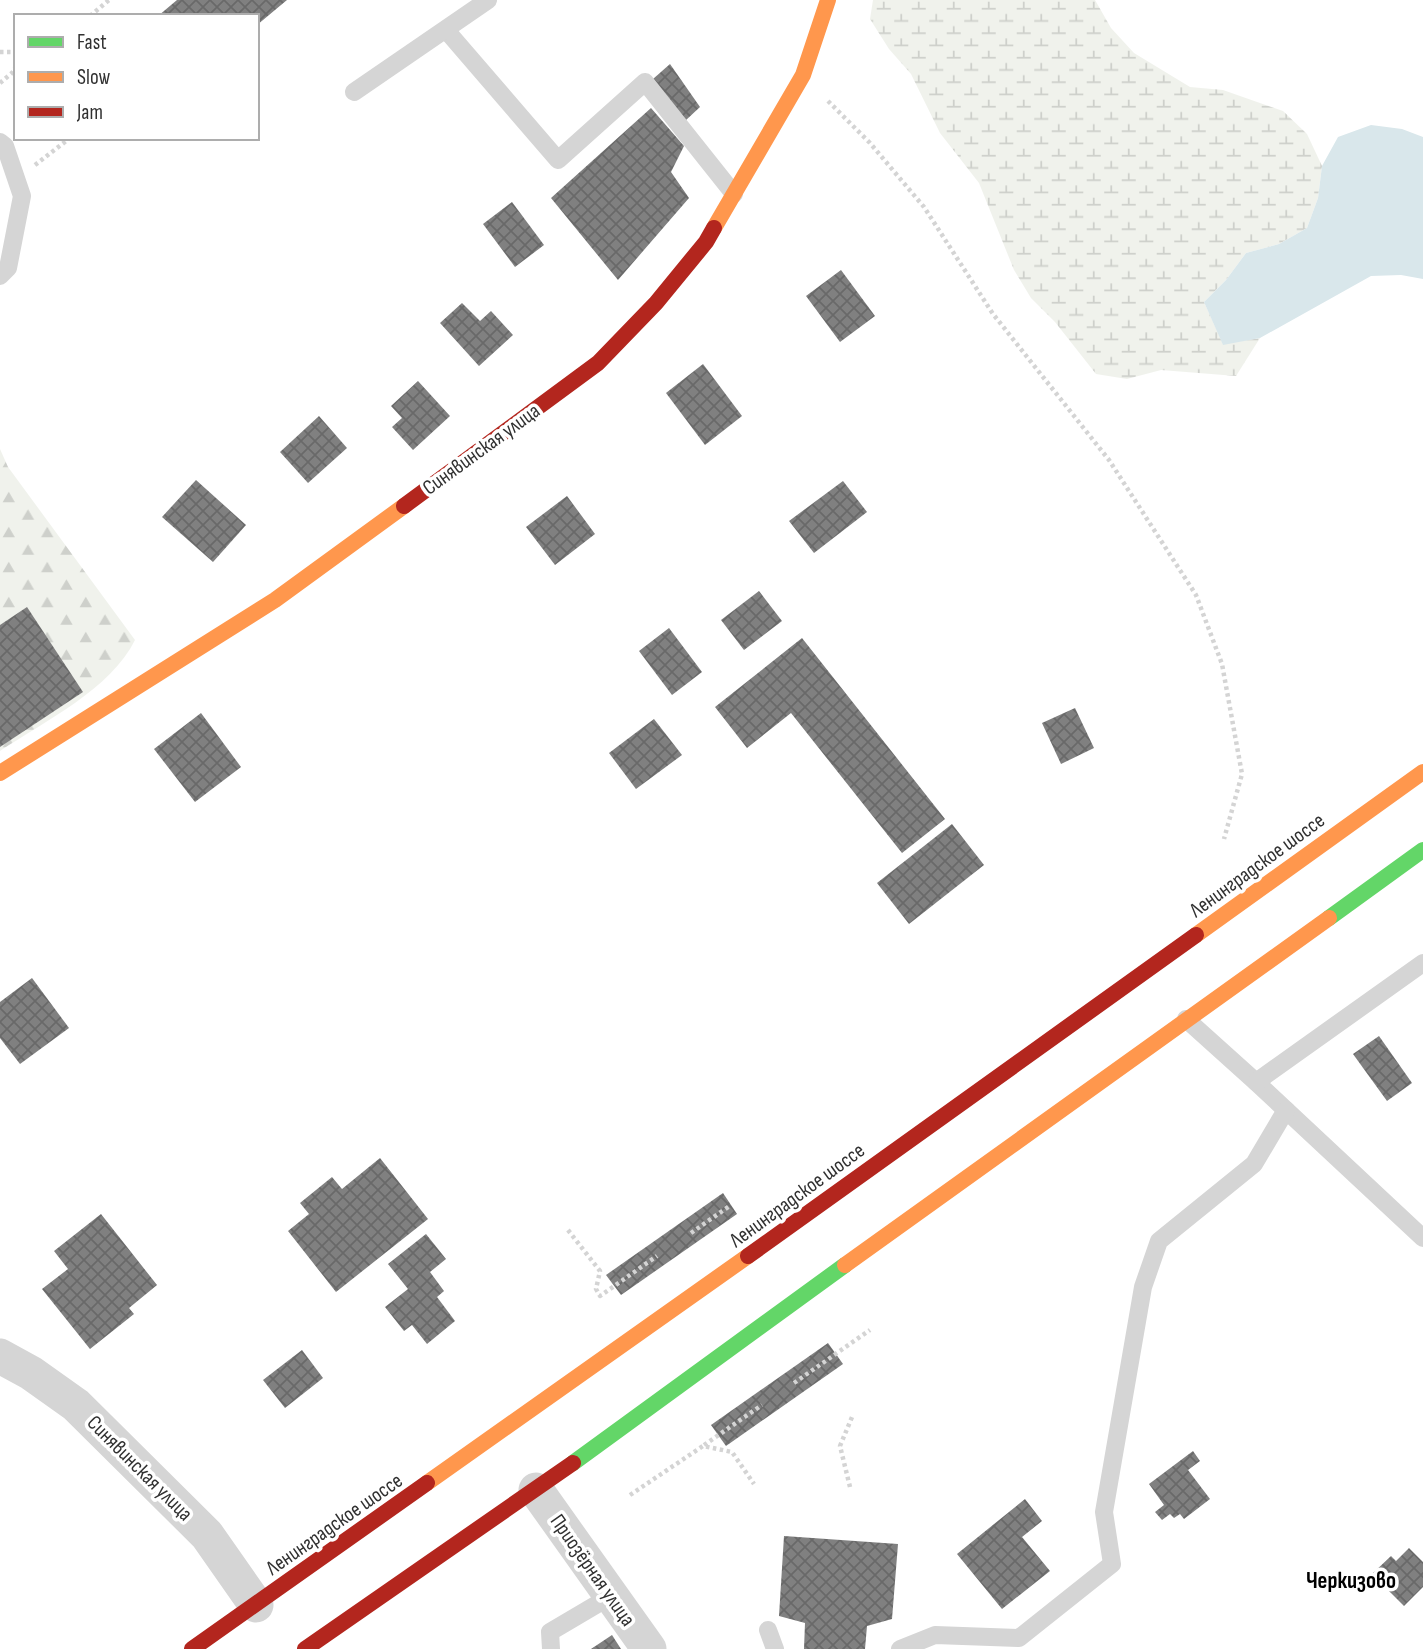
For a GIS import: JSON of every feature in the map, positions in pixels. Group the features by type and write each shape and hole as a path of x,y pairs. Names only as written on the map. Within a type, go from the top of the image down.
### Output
{"main road":[{"name":"Синявинская улица","path":"0,773 275,600 598,363 656,303 706,242 803,75 828,0"},
{"name":"Ленинградское шоссе","path":"192,1649 701,1290 1423,772"},
{"path":"305,1649 536,1490 758,1327 1423,850"}],"street":[{"name":"Синявинская улица","path":"0,1356 31,1373 76,1405 207,1535 256,1605"},
{"name":"Приозёрная улица","path":"536,1490 649,1649"}],"lane":[{"path":"354,92 446,30 467,6 488,0"},
{"path":"446,30 558,160 645,82 734,194"},
{"path":"0,142 5,146 22,197 8,268 0,276"},
{"path":"1256,1082 1423,963"},
{"path":"1185,1019 1423,1238"},
{"path":"900,1649 935,1636 1019,1638 1112,1564 1104,1512 1143,1287 1160,1241 1254,1164 1286,1110"},
{"path":"551,1649 550,1632 611,1596"},
{"path":"768,1630 775,1649"}],"path":[{"path":"92,14 109,0"},
{"path":"0,83 14,70"},
{"path":"803,75 870,143 924,207 993,314 1109,460 1196,595 1222,664 1242,774 1224,839"},
{"path":"16,180 68,140"},
{"path":"691,1233 731,1205"},
{"path":"568,1230 600,1271 596,1289 600,1296 657,1256"},
{"path":"794,1383 870,1330"},
{"path":"630,1495 762,1405"},
{"path":"850,1487 840,1446 852,1418"},
{"path":"703,1446 732,1452 754,1485"}],"green space":[{"path":"873,0 1095,0 1111,28 1134,53 1190,87 1223,90 1283,111 1307,134 1322,166 1318,198 1307,228 1279,244 1246,253 1226,280 1204,302 1223,344 1260,338 1236,376 1161,370 1127,379 1096,374 1055,322 1031,298 1014,270 979,183 940,133 911,74 889,49 870,19"},
{"path":"0,449 8,467 135,640 124,658 94,689 0,751"}],"shaded area":[{"path":"1371,125 1402,129 1423,137 1423,279 1401,275 1371,276 1260,338 1223,345 1204,302 1226,280 1246,253 1279,244 1307,228 1318,198 1322,166 1338,137"}],"building":[{"path":"177,0 287,0 259,23 259,14 160,14"},
{"path":"670,64 700,107 685,121 653,79"},
{"path":"651,108 684,146 671,172 689,198 618,280 551,198"},
{"path":"512,202 544,245 515,267 483,224"},
{"path":"841,270 875,316 840,342 806,296"},
{"path":"462,303 480,321 491,311 513,335 479,366 440,323"},
{"path":"703,364 742,416 705,445 666,393"},
{"path":"418,381 450,416 413,450 392,427 402,418 391,406"},
{"path":"319,416 347,448 308,483 280,452"},
{"path":"196,480 246,525 213,562 162,517"},
{"path":"843,481 867,512 814,553 789,521"},
{"path":"567,496 595,534 555,565 526,527"},
{"path":"759,591 782,621 744,650 721,620"},
{"path":"27,607 83,692 0,747 0,625"},
{"path":"669,628 702,672 672,695 639,651"},
{"path":"802,638 945,819 902,853 791,713 747,748 715,707"},
{"path":"1075,708 1094,748 1061,764 1042,723"},
{"path":"201,713 241,767 195,802 154,749"},
{"path":"654,719 682,755 636,789 609,753"},
{"path":"952,824 984,865 909,924 877,883"},
{"path":"32,978 69,1028 20,1064 0,1038 0,1002"},
{"path":"1379,1036 1412,1083 1387,1101 1353,1054"},
{"path":"380,1158 428,1219 336,1292 288,1231 309,1214 300,1203 332,1177 342,1189"},
{"path":"723,1193 737,1214 621,1295 606,1275"},
{"path":"101,1214 157,1285 129,1308 134,1314 90,1349 42,1289 68,1269 54,1251"},
{"path":"426,1234 446,1259 430,1272 444,1291 437,1297 455,1321 427,1344 412,1325 404,1331 385,1307 408,1289 388,1264"},
{"path":"828,1343 843,1364 726,1446 711,1425"},
{"path":"302,1350 323,1378 285,1408 263,1380"},
{"path":"1193,1451 1200,1461 1188,1470 1210,1499 1184,1519 1180,1514 1174,1518 1170,1514 1162,1520 1155,1512 1164,1505 1149,1484"},
{"path":"1025,1499 1042,1521 1022,1537 1050,1571 1002,1609 957,1554"},
{"path":"784,1536 898,1544 892,1619 867,1626 865,1649 804,1649 805,1623 779,1616"},
{"path":"1409,1548 1423,1562 1423,1587 1404,1606 1372,1574 1391,1556 1396,1561"},
{"path":"612,1635 621,1649 591,1649"}],"traffic: fast":[{"path":"1329,918 1423,850"},
{"path":"573,1463 845,1265"}],"traffic: slow":[{"path":"714,228 803,75 828,0"},
{"path":"0,773 275,600 404,506"},
{"path":"1196,935 1423,772"},
{"path":"845,1265 1329,918"},
{"path":"427,1483 748,1256"}],"traffic: jam":[{"path":"404,506 598,363 656,303 706,242 714,228"},
{"path":"748,1256 1196,935"},
{"path":"305,1649 573,1463"},
{"path":"192,1649 427,1483"}],"district":[{"name":"Черкизово","path":"1351,1580"}]}
